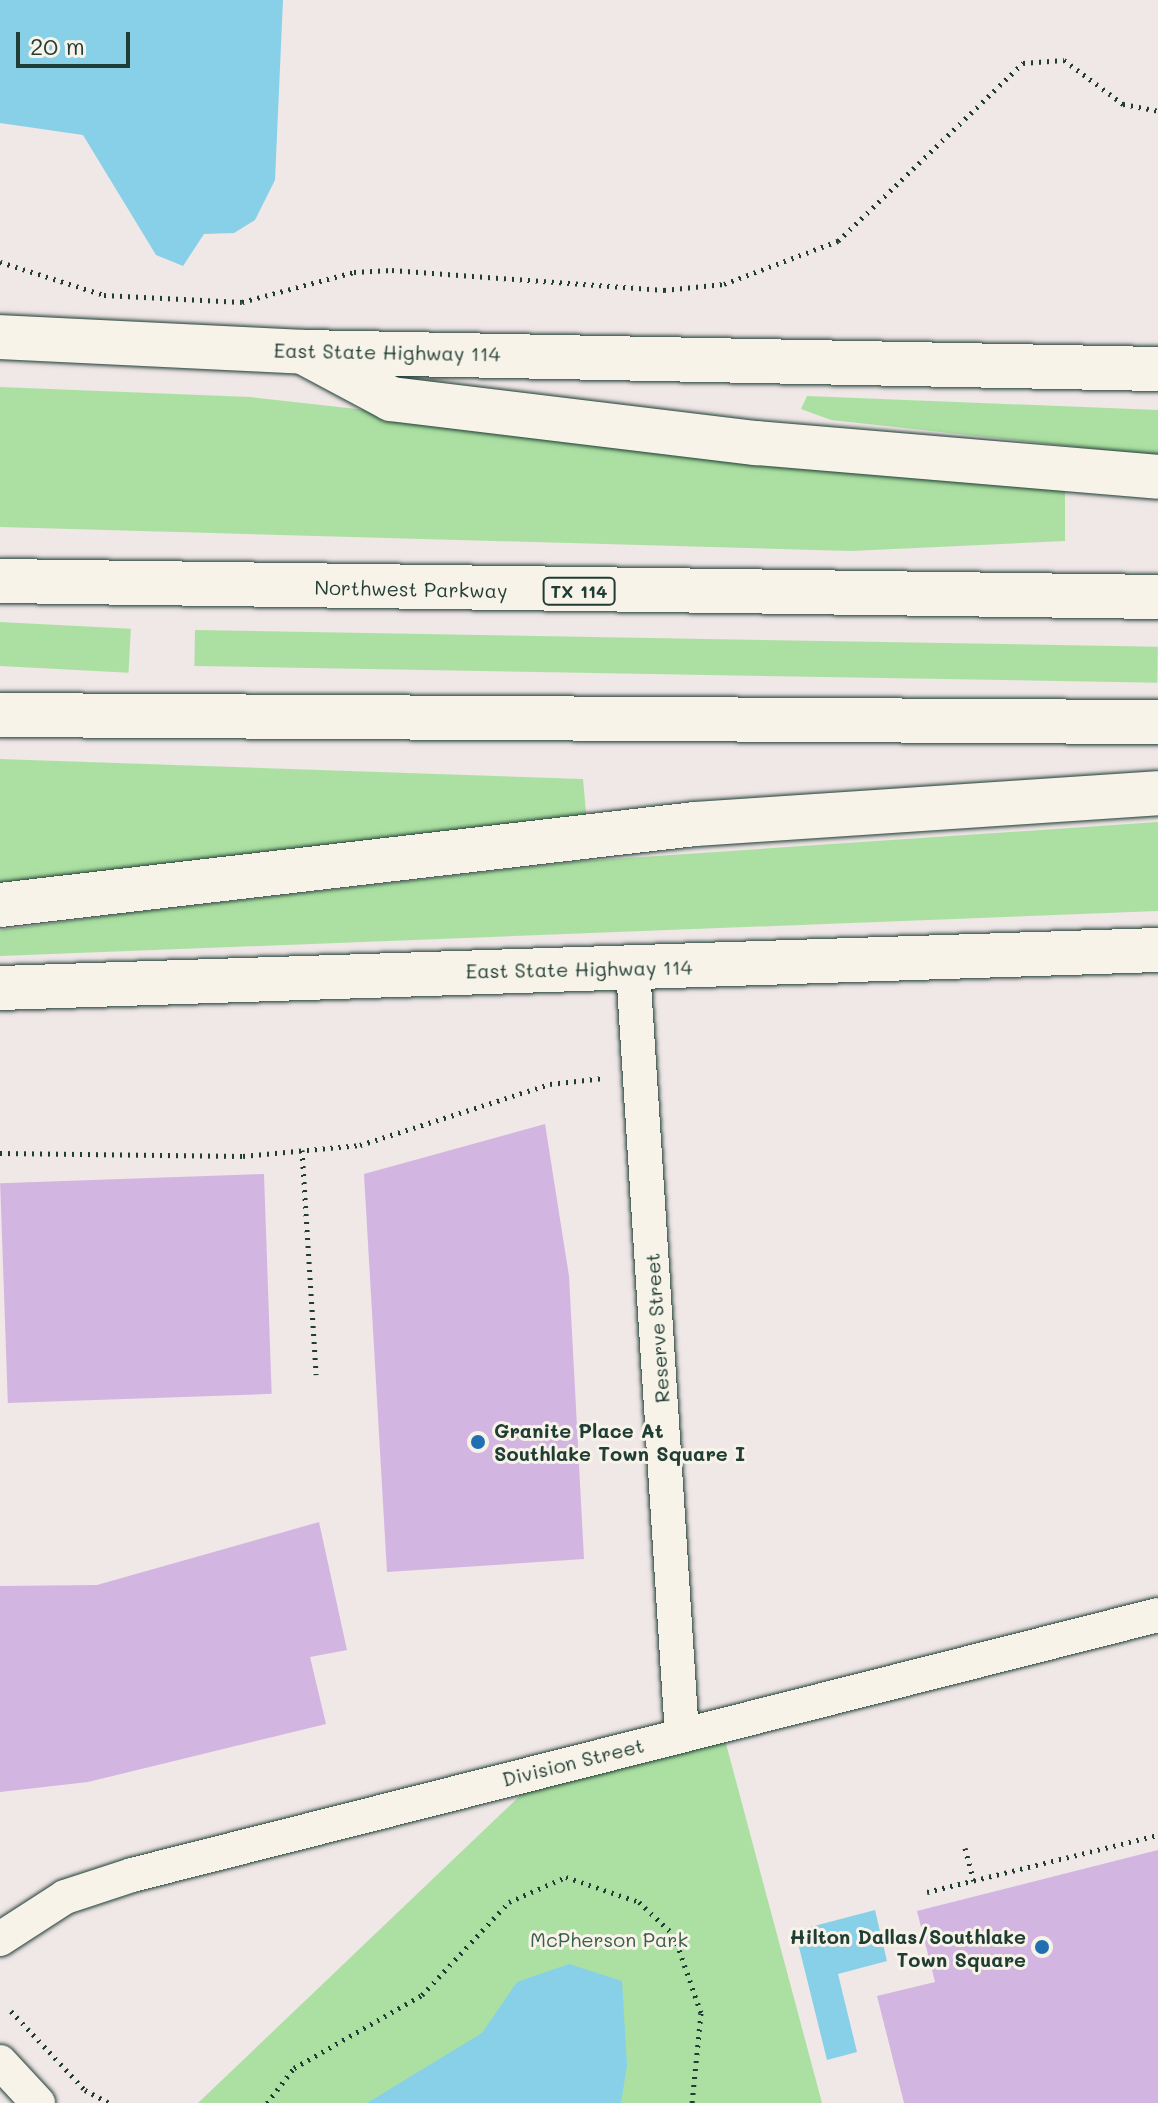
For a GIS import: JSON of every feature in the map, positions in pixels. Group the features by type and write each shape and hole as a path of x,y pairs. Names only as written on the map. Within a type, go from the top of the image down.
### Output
{"main road":[{"name":"East State Highway 114","path":"0,337 303,352 1158,369"},
{"path":"303,352 391,399 756,443 1158,477"},
{"name":"Northwest Parkway","path":"0,581 1158,597"},
{"path":"0,715 1158,722"},
{"path":"0,905 695,824 1158,793"},
{"name":"East State Highway 114","path":"0,988 1158,950"}],"street":[{"name":"Reserve Street","path":"633,969 682,1735"},
{"name":"Division Street","path":"0,1939 65,1897 132,1875 1158,1615"},
{"path":"0,2062 38,2103"}],"path":[{"path":"0,262 104,295 242,302 354,272 392,270 664,290 724,284 838,241 1023,63 1064,60 1123,104 1158,111"},
{"path":"0,1153 302,1150 389,1138 550,1084 613,1077"},
{"path":"302,1150 316,1375"},
{"path":"927,1892 1158,1835"},
{"path":"965,1848 974,1881"},
{"path":"267,2103 294,2068 422,1995 509,1902 566,1877 639,1902 674,1935 701,2013 692,2103"},
{"path":"11,2011 85,2090 109,2103"}],"green space":[{"path":"0,387 250,397 1065,489 1065,541 851,551 0,527"},
{"path":"807,396 1158,410 1158,456 831,420 801,409"},
{"path":"0,622 131,629 129,673 0,666"},
{"path":"195,630 1158,647 1157,683 194,666"},
{"path":"0,759 583,779 587,824 0,887"},
{"path":"1158,822 1158,911 0,956 0,930 121,914 583,861"},
{"name":"McPherson Park","path":"721,1725 822,2103 198,2103 549,1768"}],"water":[{"path":"0,0 283,0 275,180 255,220 234,233 204,234 183,266 156,255 83,135 0,123"},
{"path":"875,1910 887,1961 838,1974 857,2052 827,2060 795,1931"},
{"path":"569,1964 622,1981 627,2065 621,2103 367,2103 482,2033 517,1982"}],"building":[{"name":"Granite Place At Southlake Town Square I","path":"545,1124 569,1276 584,1559 387,1572 364,1174"},
{"path":"264,1174 272,1394 8,1403 0,1183"},
{"path":"319,1522 347,1650 310,1657 326,1724 88,1782 0,1792 0,1586 97,1585"},
{"name":"Hilton Dallas/Southlake Town Square","path":"1158,1850 1158,2103 904,2103 877,1996 935,1982 917,1911"}],"place":[{"name":"Granite Place At Southlake Town Square I","path":"478,1442"},
{"name":"Hilton Dallas/Southlake Town Square","path":"1042,1947"}]}
